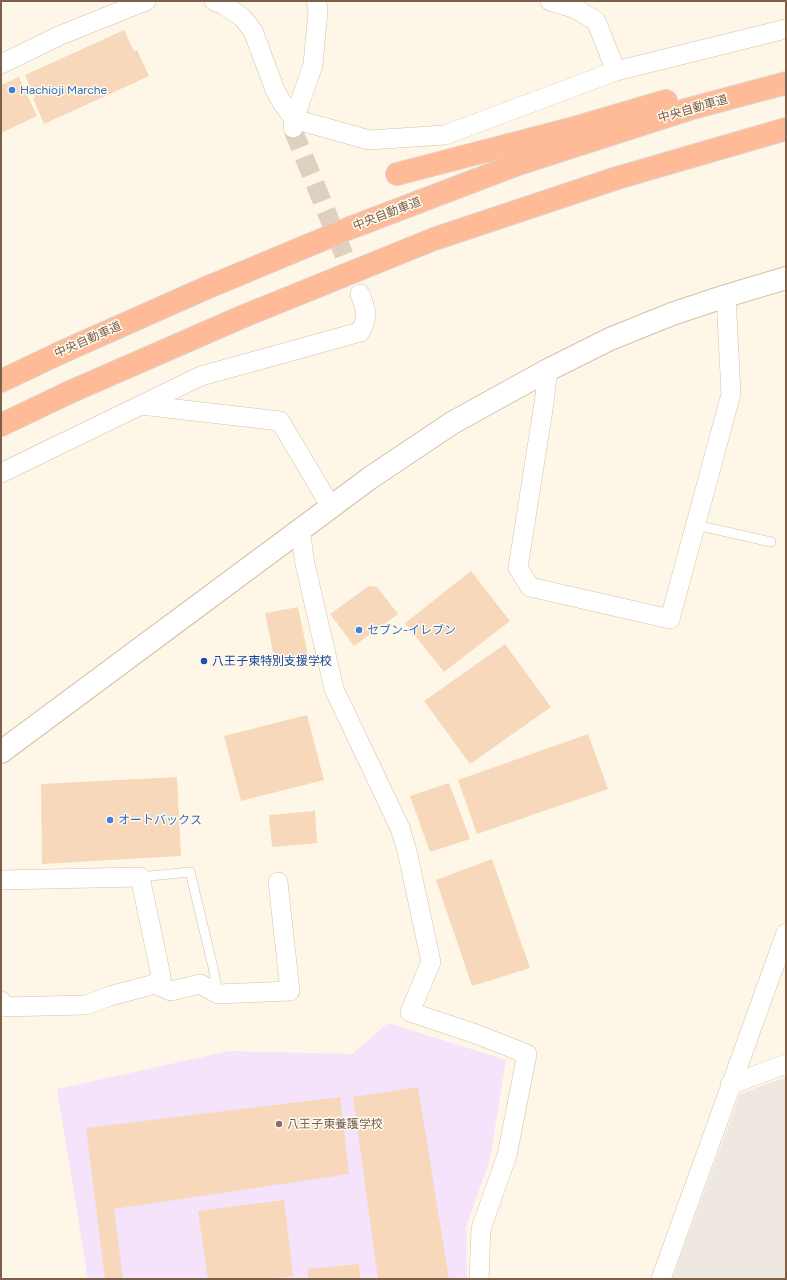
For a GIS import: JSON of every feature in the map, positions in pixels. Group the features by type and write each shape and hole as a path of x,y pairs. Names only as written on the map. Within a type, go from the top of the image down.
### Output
{"highway":[{"path":"397,174 574,128 732,83 786,70"},
{"name":"中央自動車道","path":"1,381 62,352 206,288 350,228 503,170 689,109 786,83"},
{"path":"1,425 70,392 244,316 434,239 617,178 786,129"}],"street":[{"path":"1,64 61,35 146,1"},
{"path":"214,1 224,5 242,18 254,31 275,90 294,125"},
{"path":"294,125 313,65 318,10 316,1"},
{"path":"550,1 576,10 596,21 616,71"},
{"path":"294,125 369,140 445,135 616,71 786,29"},
{"path":"1,752 370,478 452,423 548,370 610,339 672,314 786,278"},
{"path":"1,473 201,376 360,332 366,322 366,310 360,294"},
{"path":"548,370 518,568 530,587 670,619 731,394 726,296"},
{"path":"141,405 280,421 331,507"},
{"path":"300,530 305,564 334,689 400,828 407,851 431,962 410,1012 476,1034 527,1054 507,1155 481,1229 478,1279"},
{"path":"1,880 140,877 161,976 155,984 86,1004 2,1007 1,1001"},
{"path":"155,984 171,991 200,984 218,994 290,991 278,882"},
{"path":"660,1279 730,1085 778,972 786,933"},
{"path":"730,1085 786,1064"}],"lane":[{"path":"696,525 771,542"},
{"path":"140,877 190,872 218,994"}],"shaded area":[{"name":"八王子東養護学校","path":"388,1023 506,1060 490,1159 466,1228 467,1279 88,1279 57,1089 229,1051 352,1054"},
{"path":"786,1077 786,1279 672,1279 740,1094"}],"building":[{"path":"124,30 134,51 137,50 149,76 44,124 33,98 35,97 25,75"},
{"path":"19,77 37,116 1,133 1,85"},
{"path":"471,571 510,621 444,672 405,623"},
{"name":"セブン-イレブン","path":"369,586 377,587 398,614 354,646 330,614"},
{"path":"298,607 308,655 275,662 265,613"},
{"path":"505,644 551,707 470,764 424,701"},
{"path":"307,715 324,780 241,801 224,736"},
{"path":"588,734 608,789 477,834 458,780"},
{"name":"オートバックス","path":"177,777 181,856 42,864 41,784"},
{"path":"449,783 470,839 430,852 410,796"},
{"path":"315,811 317,843 272,847 269,815"},
{"path":"492,859 530,968 472,986 436,880"},
{"path":"418,1087 449,1279 378,1279 353,1097"},
{"path":"340,1097 349,1174 114,1209 123,1279 105,1279 86,1128"},
{"path":"284,1200 293,1276 265,1279 208,1279 198,1211"},
{"path":"359,1264 360,1279 309,1279 307,1269"}],"tunnel":[{"path":"293,130 360,294"}],"place":[{"name":"Hachioji Marche","path":"12,90"},
{"name":"セブン-イレブン","path":"359,630"},
{"name":"八王子東特別支援学校","path":"204,661"},
{"name":"オートバックス","path":"110,820"},
{"name":"八王子東養護学校","path":"279,1124"}]}
